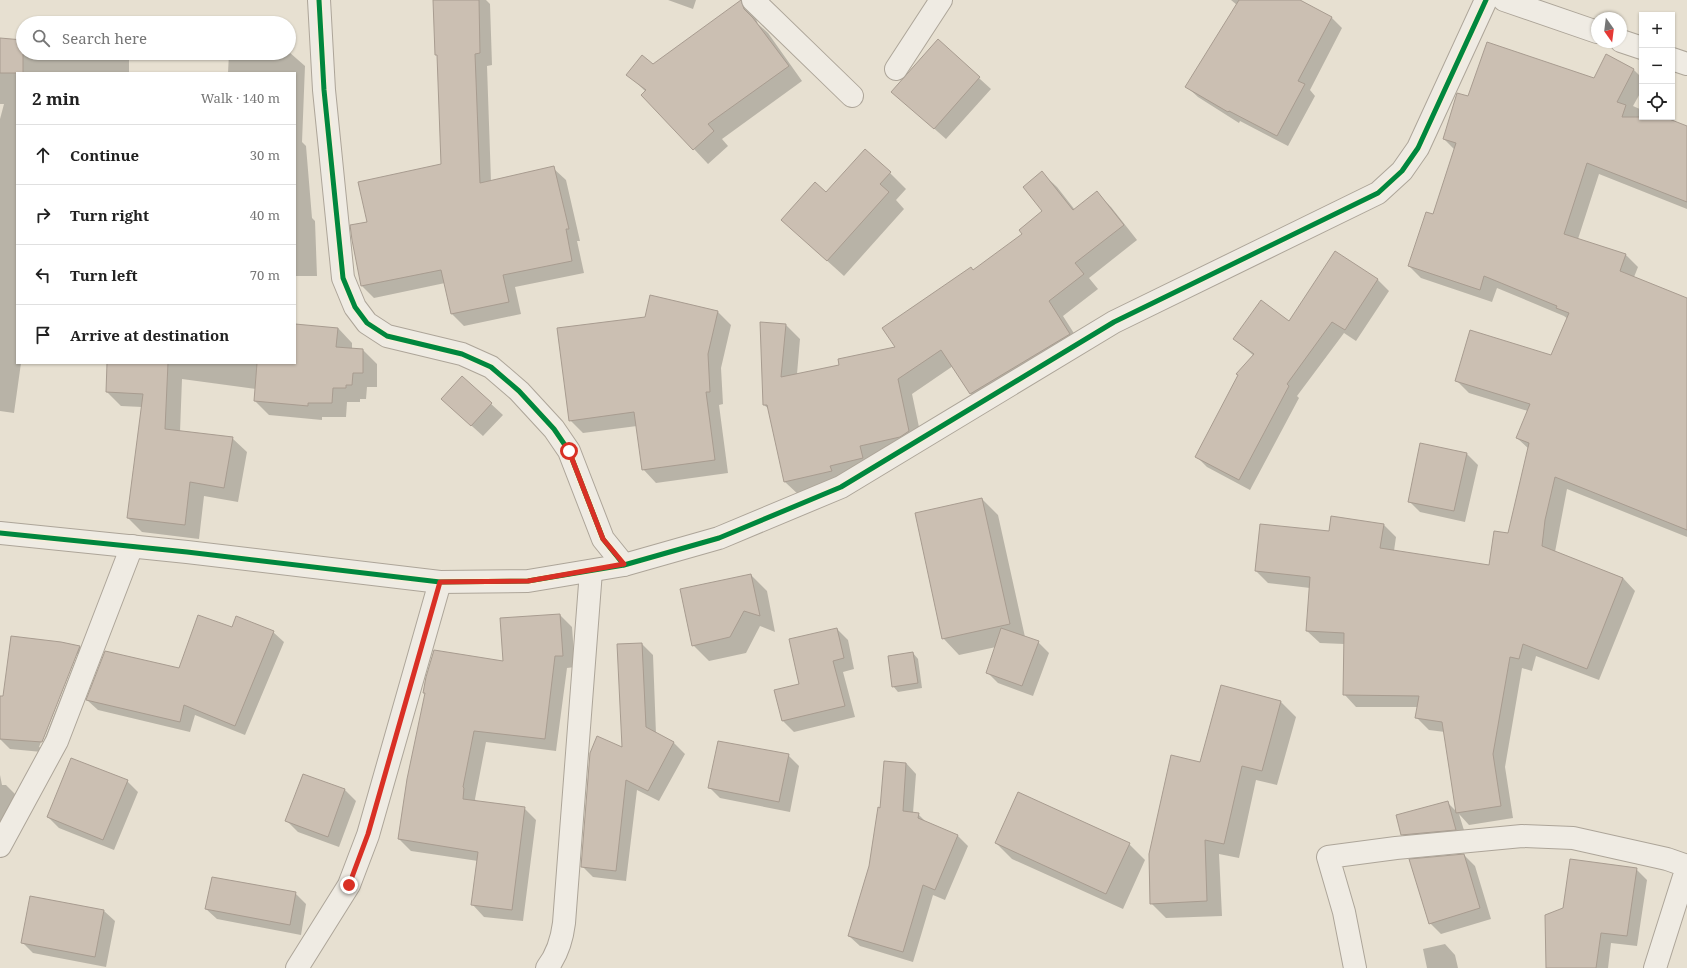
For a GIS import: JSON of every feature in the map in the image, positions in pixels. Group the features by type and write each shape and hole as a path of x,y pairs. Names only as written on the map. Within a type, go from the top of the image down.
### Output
{"street":[{"path":"319,0 324,90 343,278 355,307 367,323 387,336 462,354 491,367 519,392 554,430 569,451 603,539 624,564"},
{"path":"753,0 852,96"},
{"path":"896,69 941,0"},
{"path":"0,533 132,546 440,582 528,581 624,564 719,538 841,487 1114,322 1378,193 1402,171 1418,148 1486,0"},
{"path":"1504,0 1591,30"},
{"path":"1627,43 1639,47"},
{"path":"1675,60 1687,64"},
{"path":"0,846 57,741 132,546"},
{"path":"547,968 552,961 562,938 564,922 591,571"},
{"path":"297,968 349,885 362,849 413,681 440,582"},
{"path":"1356,968 1344,912 1328,857 1396,848 1522,836 1573,838 1667,859 1687,866 1655,968"}],"building":[{"path":"433,0 479,0 480,53 475,54 480,183 554,166 569,229 566,229 572,261 503,275 509,302 451,314 441,270 361,286 350,225 367,222 358,182 441,164 437,55 435,55"},
{"path":"741,0 744,9 753,18 789,66 708,124 714,131 693,150 641,95 646,90 626,75 642,55 653,64"},
{"path":"1239,0 1300,0 1332,17 1298,81 1305,84 1277,136 1229,111 1228,112 1185,87"},
{"path":"0,38 16,39 16,60 23,60 23,72 0,73"},
{"path":"938,39 980,77 934,129 891,92"},
{"path":"1487,42 1594,78 1606,54 1634,69 1617,102 1626,105 1622,117 1639,117 1639,120 1672,120 1687,126 1687,202 1587,163 1564,234 1626,254 1620,271 1687,298 1687,530 1555,477 1545,520 1542,546 1623,578 1587,669 1523,644 1519,659 1510,657 1493,754 1501,806 1456,813 1442,722 1415,718 1419,696 1343,695 1344,633 1306,631 1310,577 1255,571 1260,524 1329,531 1331,516 1384,524 1380,548 1489,565 1494,531 1508,533 1529,443 1516,438 1530,404 1455,381 1470,330 1551,355 1569,313 1556,308 1557,306 1484,276 1480,290 1408,266 1426,212 1433,214 1456,143 1443,139 1457,93 1468,96"},
{"path":"865,149 891,172 880,184 889,192 827,261 781,220 815,182 826,192"},
{"path":"1042,171 1073,210 1097,191 1124,225 1075,263 1084,274 1049,301 1070,334 970,394 941,350 898,379 909,431 900,437 860,446 863,458 830,466 832,471 784,482 767,405 763,405 760,322 786,324 781,377 839,365 838,359 895,347 882,328 971,267 973,270 1022,234 1019,230 1042,211 1023,187"},
{"path":"1335,251 1378,279 1345,330 1332,322 1287,384 1289,386 1239,480 1195,457 1238,375 1236,374 1254,354 1233,339 1261,300 1289,321"},
{"path":"650,295 718,311 708,354 710,392 706,392 715,460 642,470 634,412 569,421 557,328 645,317"},
{"path":"296,324 338,328 336,347 363,349 363,373 353,373 352,385 346,385 346,388 333,388 332,403 308,403 308,406 254,401 257,364 296,364"},
{"path":"107,364 168,364 165,429 233,437 224,488 190,482 185,525 127,518 143,394 106,392"},
{"path":"462,376 492,403 471,426 441,399"},
{"path":"1420,443 1467,453 1454,511 1408,502"},
{"path":"982,498 1010,624 942,639 915,513"},
{"path":"751,574 760,616 744,611 730,637 692,646 680,589"},
{"path":"560,614 563,656 555,656 545,739 474,731 463,787 463,799 525,807 512,910 471,905 478,852 398,839 407,779 425,693 423,693 426,677 434,650 503,661 500,618"},
{"path":"198,615 232,627 236,616 274,631 235,726 184,705 180,722 86,700 105,651 179,668"},
{"path":"837,628 844,658 833,661 845,706 782,721 774,690 799,684 789,639"},
{"path":"1001,628 1039,641 1022,686 986,673"},
{"path":"11,636 61,642 80,646 42,742 0,739 0,696 3,696"},
{"path":"642,643 646,727 674,742 648,791 626,780 616,871 581,867 590,753 597,736 622,747 617,644"},
{"path":"913,652 918,683 892,687 888,656"},
{"path":"1221,685 1281,701 1262,771 1242,766 1224,844 1205,840 1207,901 1150,904 1149,854 1171,755 1200,762"},
{"path":"718,741 789,754 779,802 708,788"},
{"path":"71,758 128,780 103,840 47,817"},
{"path":"884,761 906,763 903,811 919,813 918,818 958,835 935,890 923,885 903,952 848,936 869,866 878,807 880,808"},
{"path":"303,774 345,789 328,837 285,821"},
{"path":"1018,792 1130,843 1106,894 995,843"},
{"path":"1448,801 1456,830 1401,835 1396,815"},
{"path":"1464,854 1480,908 1429,924 1409,859"},
{"path":"1570,859 1637,868 1627,936 1601,933 1596,968 1546,968 1545,915 1563,908"},
{"path":"212,877 296,892 290,925 205,909"},
{"path":"30,896 104,910 95,957 21,943"}],"cycle path":[{"path":"319,0 324,90 343,278 355,307 367,323 387,336 462,354 491,367 519,391 554,429 569,451 603,539 624,565"},
{"path":"0,533 187,552 440,582 528,581 624,565 719,538 841,487 1114,322 1378,193 1402,171 1418,148 1486,0"}],"route":[{"path":"349,885 368,834 413,681 440,582 528,581 624,564 603,539 569,451"}]}
